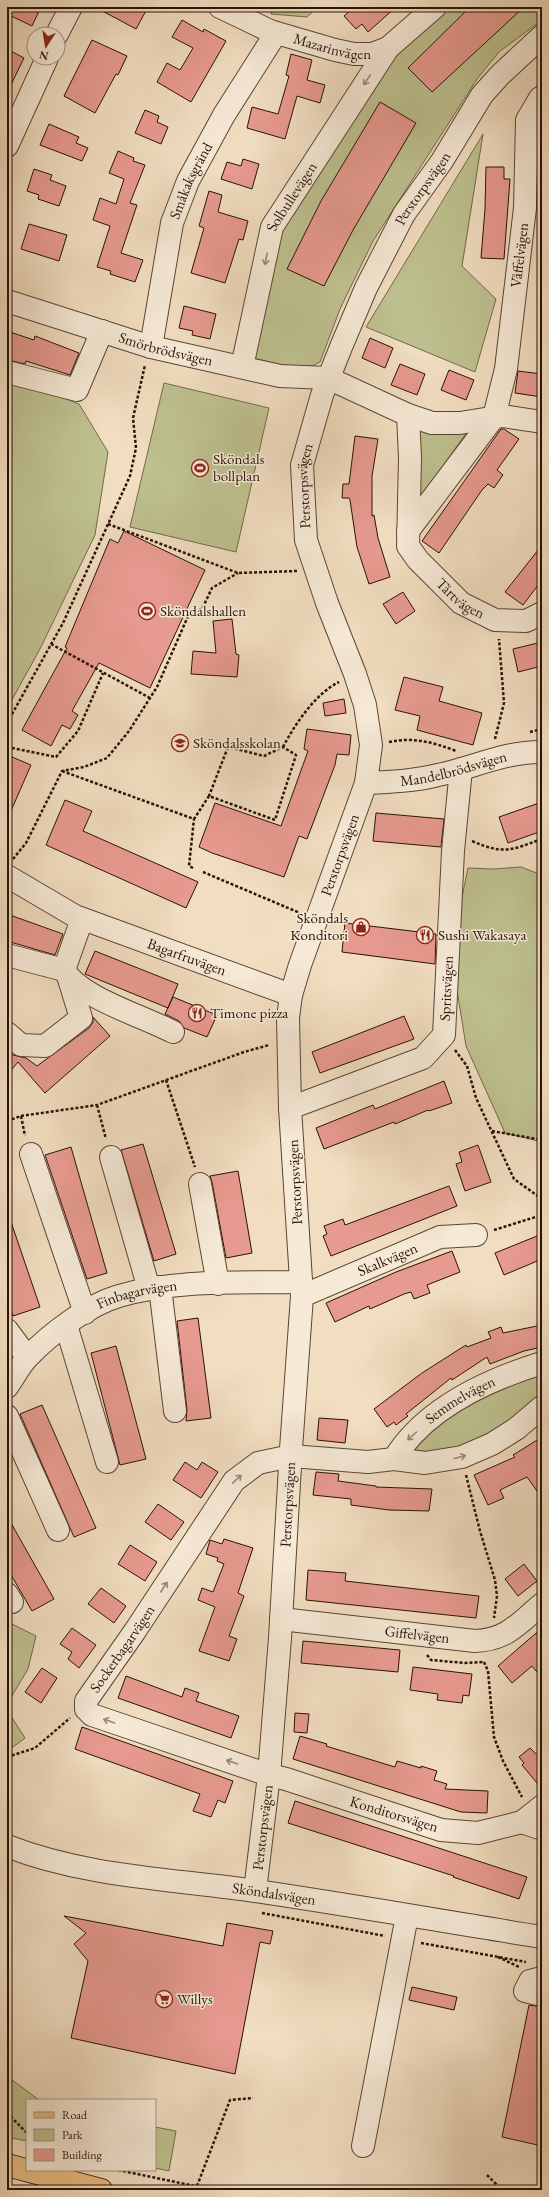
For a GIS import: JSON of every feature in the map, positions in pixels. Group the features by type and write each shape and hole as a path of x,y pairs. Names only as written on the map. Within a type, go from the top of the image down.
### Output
{"main road":[{"path":"7,2165 26,2170"},
{"path":"30,2171 101,2190"}],"street":[{"path":"62,26 71,7"},
{"name":"Mazarinvägen","path":"220,7 276,33 354,54 372,54 388,48 434,7"},
{"name":"Småkaksgränd","path":"151,347 172,223 188,181 224,115 276,33"},
{"name":"Perstorpsvägen","path":"255,1901 268,1775 281,1619 302,1289 294,1144 290,1108 276,1047 288,1018 291,995 366,783 371,745 365,705 355,674 327,603 306,540 302,465 328,378 366,288 404,214 442,161 482,95 500,75 542,36"},
{"name":"Solbullevägen","path":"242,367 272,227 388,48"},
{"path":"7,146 43,66"},
{"name":"Våffelvägen","path":"494,417 506,369 525,208 527,120 542,97"},
{"name":"Smörbrödsvägen","path":"7,301 151,347 280,376 328,378"},
{"path":"7,372 77,390 102,331"},
{"path":"328,378 408,415 432,423 460,423 503,416 542,422"},
{"name":"Tårtvägen","path":"408,415 410,458 408,546 418,560 461,603 495,620 502,621 526,621 542,613"},
{"path":"408,531 494,417"},
{"name":"Mandelbrödsvägen","path":"366,783 408,782 460,762 489,761 531,752 542,752"},
{"name":"Spritsvägen","path":"290,1108 423,1058 444,1035 460,762"},
{"name":"Bagarfruvägen","path":"9,869 82,919 291,995"},
{"path":"7,1033 21,1045 45,1046 81,1018 67,974 82,919"},
{"path":"7,955 67,974 103,1000 173,1032"},
{"path":"31,1154 85,1313"},
{"path":"111,1157 155,1288 175,1411"},
{"path":"200,1184 218,1284"},
{"name":"Skalkvägen","path":"302,1289 440,1237 476,1236"},
{"name":"Finbagarvägen","path":"7,1387 27,1357 66,1325 85,1313 118,1296 155,1288 218,1284 302,1289"},
{"path":"66,1325 107,1462"},
{"path":"7,1330 27,1357"},
{"name":"Semmelvägen","path":"394,1459 403,1444 436,1414 477,1388 515,1372 542,1363"},
{"path":"291,1456 368,1462 394,1459 426,1463 462,1458 492,1444 516,1429 542,1407"},
{"path":"7,1416 58,1530"},
{"name":"Sockerbagarvägen","path":"268,1775 92,1715 86,1708 86,1701 135,1631 234,1481 258,1463 291,1456"},
{"name":"Giffelvägen","path":"281,1619 475,1641 490,1640 505,1635 542,1604"},
{"name":"Konditorsvägen","path":"268,1775 286,1779 441,1830 478,1833 532,1826 542,1806"},
{"name":"Sköndalsvägen","path":"7,1846 36,1858 255,1901 407,1916 542,1937"},
{"path":"363,2146 407,1916"},
{"path":"535,1970 525,1991 542,1995"}],"path":[{"path":"7,723 63,623 130,476 136,448 133,418 140,384 151,347"},
{"path":"108,524 238,573 316,570"},
{"path":"62,771 84,766 107,758 129,731 157,687 189,614 202,609 212,588 238,573"},
{"path":"489,761 504,703 499,643 502,621"},
{"path":"51,644 150,698"},
{"path":"7,747 56,757 78,731 103,673"},
{"path":"193,868 189,866 194,819 209,796 228,747 264,756 284,747 294,726 330,686 355,674"},
{"path":"371,745 405,739 427,741 455,750 460,762"},
{"path":"209,796 276,820 296,755 284,747"},
{"path":"62,771 194,819"},
{"path":"9,869 26,843 62,771"},
{"path":"455,833 490,849 507,850 542,838"},
{"path":"203,872 300,913 303,906"},
{"path":"444,1035 467,1066 476,1098 514,1179 542,1199"},
{"path":"7,1121 21,1116 98,1105 244,1052 276,1047"},
{"path":"166,1080 200,1184"},
{"path":"98,1105 111,1157"},
{"path":"21,1116 31,1154"},
{"path":"491,1131 542,1140"},
{"path":"476,1236 542,1215"},
{"path":"423,1652 431,1660 465,1663 484,1662"},
{"path":"7,1757 35,1748 69,1719 86,1708"},
{"path":"255,1901 403,1940 535,1970"},
{"path":"197,2186 230,2100 253,2098"},
{"path":"7,2113 26,2131"},
{"path":"123,2171 214,2190"},
{"path":"487,2175 496,2184 497,2190"}],"green space":[{"path":"272,7 318,7 307,17 271,14"},
{"path":"445,7 542,7 542,20 499,52 477,79 373,241 340,309 320,362 302,371 246,357 269,250 365,81"},
{"path":"483,134 462,266 496,299 475,372 366,327"},
{"name":"Sköndals bollplan","path":"164,383 269,408 236,552 130,527"},
{"path":"7,384 50,393 79,404 108,452 95,535 41,647 8,707"},
{"path":"422,426 467,432 418,501 418,434"},
{"path":"521,867 542,875 542,1142 505,1133 466,1046 453,965 460,907 468,868 493,869"},
{"path":"542,1374 542,1391 527,1409 507,1424 470,1445 411,1456 415,1441 447,1413 501,1386"},
{"path":"8,1622 36,1636 28,1669 7,1704"},
{"path":"7,1710 25,1738 13,1747 7,1742"},
{"path":"7,2076 38,2099 26,2099 26,2141 7,2137"},
{"path":"156,2127 176,2131 169,2171 156,2168"}],"building":[{"path":"7,7 30,7 39,11 32,26 7,14"},
{"path":"95,7 148,7 136,29"},
{"path":"354,7 396,7 368,32 362,24 356,29 344,16"},
{"path":"470,7 524,7 432,92 408,68"},
{"path":"182,20 203,32 204,29 226,41 191,102 157,82 167,63 180,70 193,48 172,37"},
{"path":"92,40 127,56 118,75 116,74 95,113 64,96"},
{"path":"7,49 24,58 7,93"},
{"path":"291,54 312,60 307,80 325,85 320,103 297,96 285,139 247,128 252,107 278,114 289,76 286,75"},
{"path":"380,102 416,123 353,230 324,286 287,269 321,201"},
{"path":"145,110 159,116 157,122 168,127 161,144 135,133"},
{"path":"49,124 79,137 76,143 88,148 82,161 40,145"},
{"path":"118,151 134,158 133,161 145,165 130,203 137,205 121,253 143,260 135,282 110,274 111,271 97,267 110,226 93,220 100,198 116,204 124,179 109,173"},
{"path":"243,159 259,164 252,189 221,179 227,162 241,166"},
{"path":"486,167 504,167 504,179 510,179 504,259 481,258 485,209"},
{"path":"34,169 52,175 50,180 66,186 59,206 38,199 39,195 27,191"},
{"path":"209,191 222,195 218,212 248,221 243,240 239,239 225,283 191,273 204,228 199,226"},
{"path":"29,224 67,235 59,261 21,249"},
{"path":"184,306 216,314 210,339 192,335 193,331 179,328"},
{"path":"7,331 34,340 35,336 79,353 70,375 26,361 25,364 7,360"},
{"path":"370,338 393,348 385,368 362,358"},
{"path":"400,364 425,374 417,395 391,385"},
{"path":"449,370 474,380 466,400 441,390"},
{"path":"518,371 542,374 542,397 515,393"},
{"path":"501,429 504,429 519,439 497,470 503,475 494,488 488,484 482,490 439,553 422,541"},
{"path":"355,436 378,439 372,476 372,516 374,515 378,538 390,577 369,584 357,547 350,500 349,498 342,498 343,484 349,484"},
{"path":"124,531 205,570 150,688 99,663 72,711 78,715 70,729 62,725 51,746 22,730 67,648 65,647 110,539 118,543"},
{"path":"542,545 542,580 523,605 505,592"},
{"path":"403,592 415,611 396,624 383,604"},
{"path":"232,619 236,654 239,655 237,677 191,674 193,651 216,653 213,621"},
{"path":"542,642 542,666 518,672 513,649"},
{"path":"404,677 443,687 439,701 482,713 473,745 417,730 420,716 395,710"},
{"path":"344,699 346,713 325,716 323,703"},
{"path":"307,729 351,735 349,755 337,754 335,765 307,839 299,836 284,877 212,853 199,847 215,803 281,826 308,751 304,749"},
{"path":"12,757 31,765 7,820 7,770"},
{"path":"65,800 92,811 83,831 198,882 186,908 46,845"},
{"path":"542,802 542,831 508,843 499,817"},
{"path":"376,813 444,819 441,847 373,841"},
{"path":"7,914 63,934 55,955 7,941"},
{"path":"345,923 436,934 435,964 342,952"},
{"path":"95,951 178,984 168,1008 85,974"},
{"path":"173,997 217,1015 207,1037 184,1028 179,1021 165,1014"},
{"path":"404,1016 414,1039 320,1073 312,1052"},
{"path":"93,1017 110,1036 45,1093 18,1062 7,1075 7,1049 13,1055 26,1058 37,1066 89,1028 93,1022"},
{"path":"444,1081 452,1103 429,1111 428,1110 395,1124 394,1122 324,1149 316,1128 373,1105 375,1109"},
{"path":"143,1144 176,1254 154,1261 121,1150"},
{"path":"478,1145 491,1182 465,1191 456,1164 462,1162 459,1152"},
{"path":"71,1147 107,1273 87,1279 45,1155"},
{"path":"238,1171 252,1253 226,1258 210,1176"},
{"path":"449,1186 457,1206 331,1256 323,1236 327,1234 324,1226 343,1219 345,1225"},
{"path":"7,1216 9,1216 40,1307 13,1316 7,1299"},
{"path":"542,1234 542,1259 504,1275 495,1253"},
{"path":"452,1251 460,1272 427,1285 430,1293 414,1299 411,1292 404,1294 370,1309 369,1306 335,1322 326,1303 396,1272"},
{"path":"198,1318 211,1418 186,1421 187,1410 177,1321"},
{"path":"542,1325 542,1347 524,1351 490,1364 487,1357 452,1380 451,1378 406,1414 408,1416 396,1425 394,1422 387,1427 374,1409 422,1373 466,1345 467,1347 491,1338 488,1332 501,1327 503,1333"},
{"path":"116,1346 146,1459 120,1465 91,1353"},
{"path":"42,1405 96,1528 74,1537 20,1414"},
{"path":"319,1418 348,1420 345,1443 317,1440"},
{"path":"542,1437 542,1498 527,1477 500,1490 504,1498 488,1505 474,1475 515,1457 513,1455"},
{"path":"185,1462 197,1470 202,1462 218,1472 201,1498 173,1480"},
{"path":"316,1472 339,1474 338,1481 376,1487 432,1489 429,1511 389,1510 351,1505 351,1499 313,1495"},
{"path":"158,1504 184,1522 171,1540 145,1522"},
{"path":"7,1516 54,1599 32,1611 7,1568"},
{"path":"224,1539 253,1548 238,1593 244,1596 229,1636 237,1639 229,1661 199,1651 215,1607 198,1600 202,1588 213,1592 224,1564 217,1561 218,1558 206,1554 210,1540 222,1544"},
{"path":"130,1545 157,1562 145,1581 118,1564"},
{"path":"524,1564 537,1581 518,1596 505,1579"},
{"path":"308,1570 346,1573 345,1581 479,1596 476,1618 306,1600"},
{"path":"101,1588 126,1606 114,1623 88,1604"},
{"path":"72,1628 96,1645 79,1668 68,1659 72,1652 60,1644"},
{"path":"542,1628 542,1678 532,1666 512,1683 498,1666"},
{"path":"303,1641 400,1650 398,1672 301,1663"},
{"path":"413,1667 472,1674 469,1696 463,1695 462,1703 437,1700 438,1694 410,1690"},
{"path":"42,1668 57,1678 41,1703 25,1692"},
{"path":"126,1676 182,1697 185,1688 199,1693 196,1701 239,1716 231,1738 118,1698"},
{"path":"295,1713 309,1714 307,1733 294,1732"},
{"path":"82,1727 233,1781 225,1803 218,1800 211,1817 193,1811 200,1794 75,1749"},
{"path":"300,1736 327,1744 326,1746 395,1767 397,1761 437,1771 434,1780 447,1784 445,1789 488,1791 487,1813 461,1812 293,1759"},
{"path":"530,1748 536,1754 542,1749 542,1789 522,1765 524,1763 519,1757"},
{"path":"295,1801 527,1877 519,1899 453,1877 454,1876 288,1823"},
{"name":"Willys","path":"64,1916 223,1946 227,1923 273,1931 270,1944 260,1942 235,2074 71,2038 88,1961 74,1944 86,1933"},
{"path":"412,1987 457,1997 454,2010 409,2000"},
{"path":"529,2005 542,2007 542,2146 502,2137"}],"place":[{"name":"Sköndals bollplan","path":"200,468"},
{"name":"Sköndalshallen","path":"147,611"},
{"name":"Sköndalsskolan","path":"180,743"},
{"name":"Sköndals Konditori","path":"361,927"},
{"name":"Sushi Wakasaya","path":"425,935"},
{"name":"Timone pizza","path":"197,1013"},
{"name":"Willys","path":"164,1999"}]}
